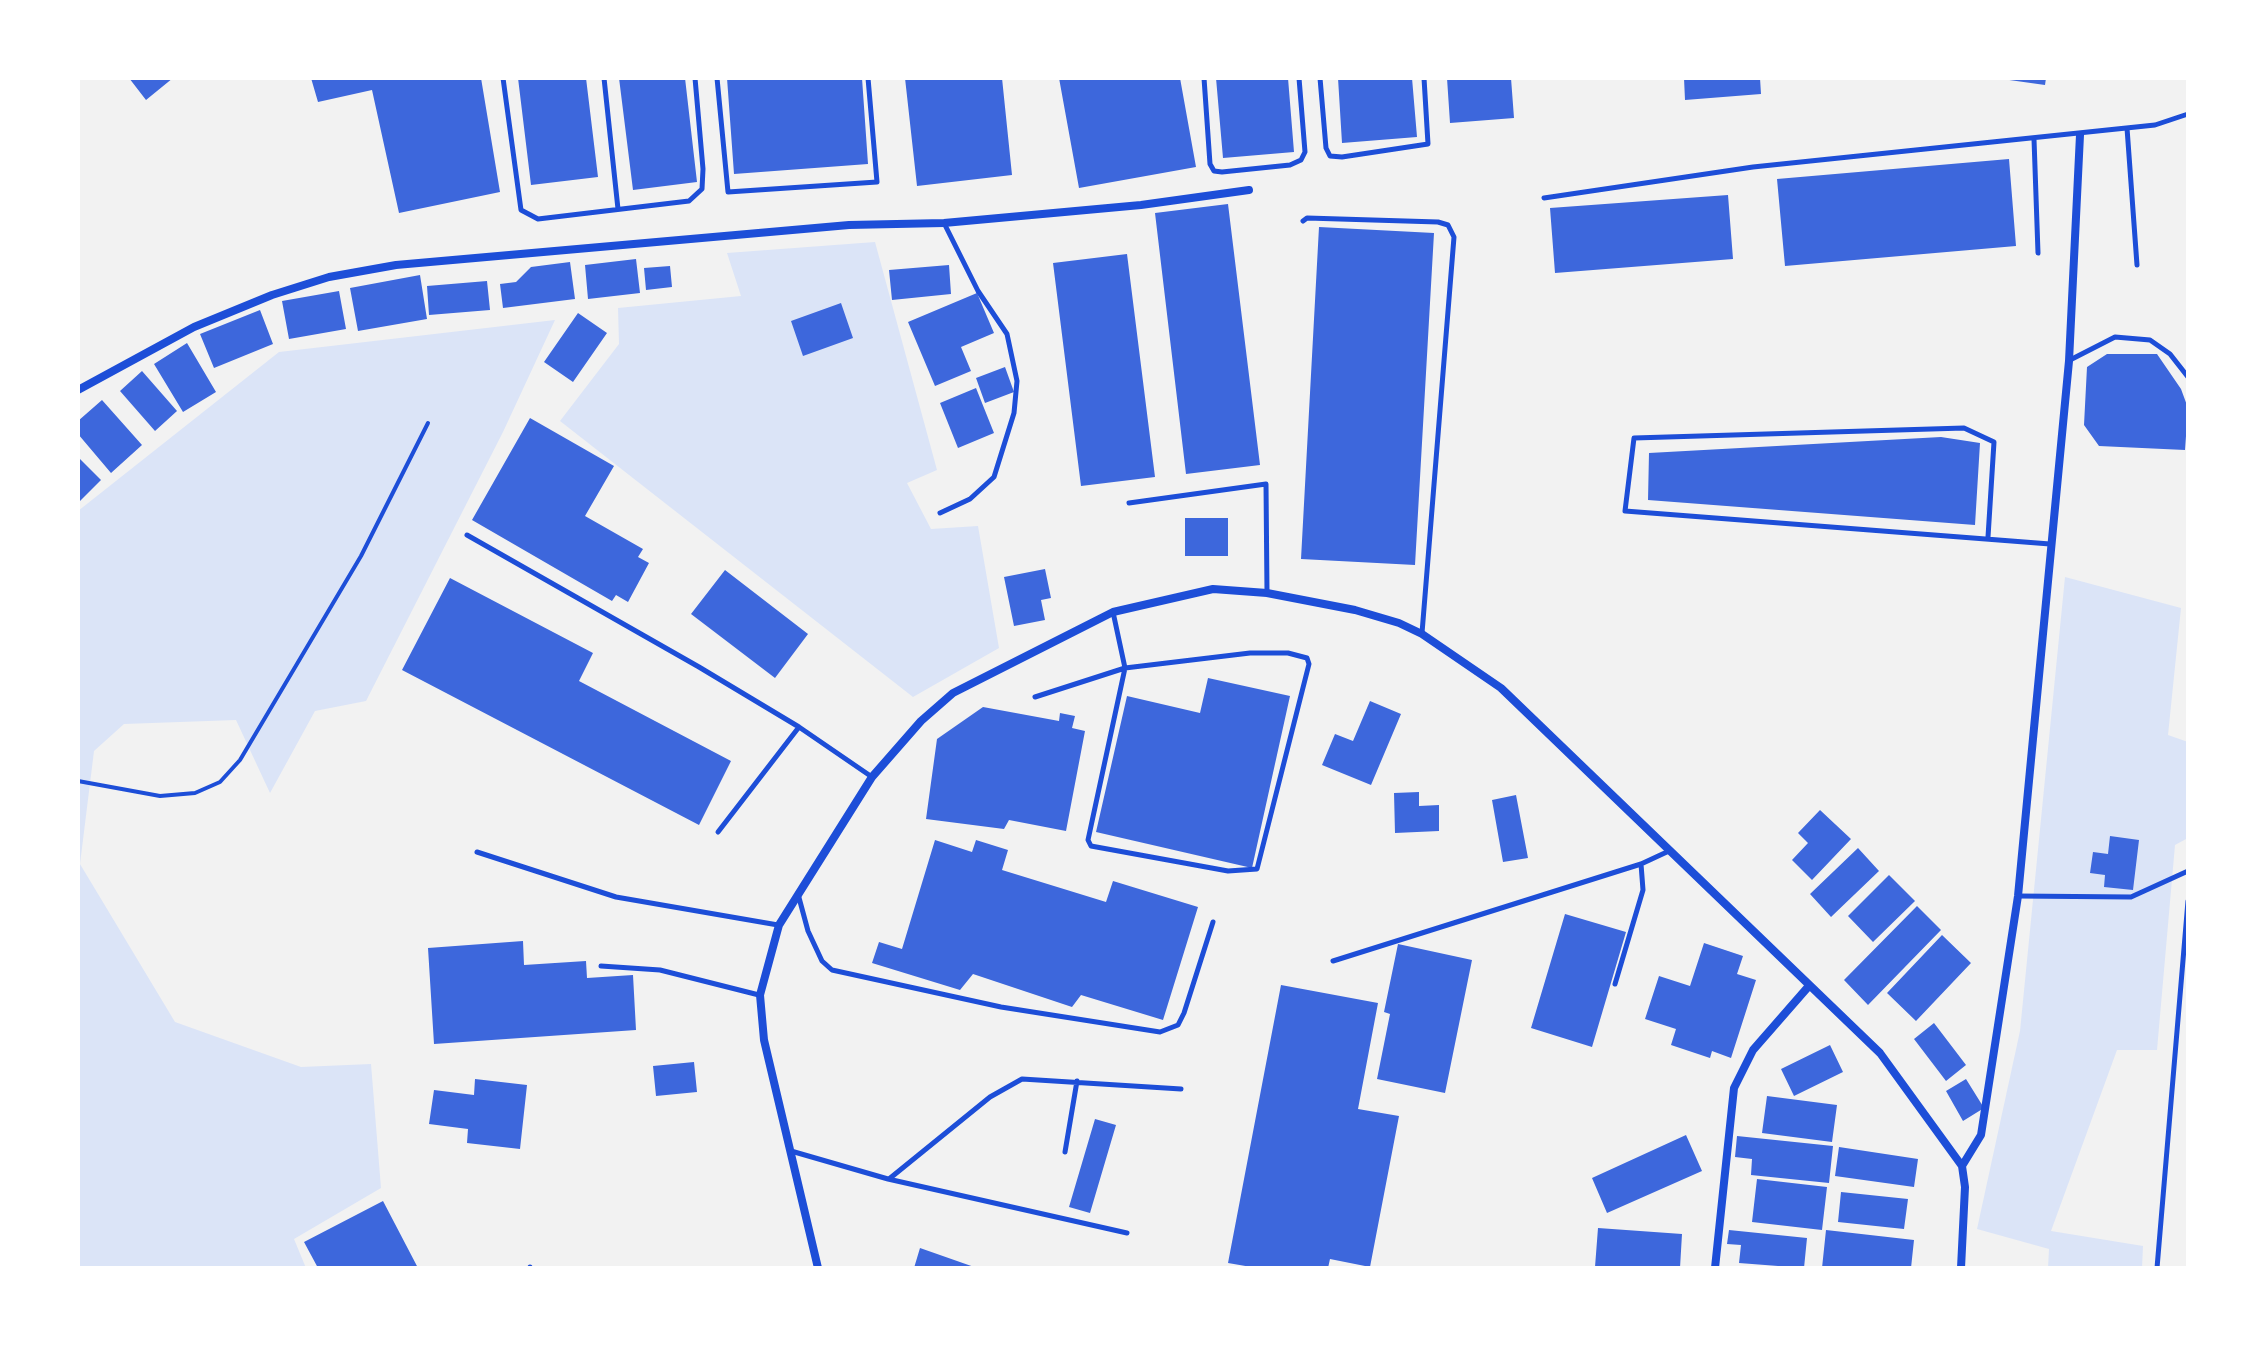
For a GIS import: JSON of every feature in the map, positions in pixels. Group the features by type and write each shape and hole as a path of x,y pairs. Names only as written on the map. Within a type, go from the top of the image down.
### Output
{"street":[{"path":"1962,1166 1981,1135 2018,896 2069,361 2080,135"},
{"path":"78,390 194,327 329,277 396,265 849,225 944,223 1141,205 1249,190"},
{"path":"818,1268 764,1040 760,995 779,925 872,777 921,721 953,693 1113,612 1213,589 1267,593 1355,610 1422,634 1501,688 1808,987 1880,1053 1962,1166 1965,1187 1961,1268"},
{"path":"1715,1268 1734,1088 1753,1050 1808,987"}],"lane":[{"path":"503,78 521,210 538,219 689,201 702,189 695,78"},
{"path":"604,78 618,209"},
{"path":"717,78 728,192 877,182 868,78"},
{"path":"1204,78 1210,164 1214,171 1222,172 1290,165 1301,160 1305,152 1299,78"},
{"path":"1320,78 1326,148 1330,156 1342,157 1428,144 1424,78"},
{"path":"1544,198 1753,167 2080,135 2155,125 2188,114"},
{"path":"2127,128 2137,265"},
{"path":"2034,139 2038,253"},
{"path":"1303,221 1314,218 1438,222 1448,225 1454,237 1422,634"},
{"path":"940,513 970,499 994,477 1011,425 1017,381 1007,334 978,291 944,223"},
{"path":"2069,361 2115,337 2150,340 2170,354 2188,377"},
{"path":"1988,537 1994,442 1964,428 1634,438 1625,511 2050,544"},
{"path":"1129,503 1266,484 1267,593"},
{"path":"467,535 799,727 872,777"},
{"path":"1035,697 1125,668 1250,653 1288,653 1307,658 1309,664 1257,869 1249,872 1228,871 1091,846 1088,840 1125,668 1113,612"},
{"path":"718,832 799,727"},
{"path":"1333,961 1641,864 1670,850"},
{"path":"477,852 616,897 779,925"},
{"path":"1615,984 1643,890 1641,864"},
{"path":"2018,896 2131,897 2188,871"},
{"path":"798,893 808,931 822,961 832,970 1001,1007 1160,1032 1178,1025 1184,1013 1213,922"},
{"path":"2157,1268 2188,901"},
{"path":"601,966 660,970 760,995"},
{"path":"888,1179 990,1097 1022,1079 1181,1089"},
{"path":"1065,1152 1077,1081"},
{"path":"790,1150 888,1179 1127,1233"}],"path":[{"path":"78,781 160,796 195,793 220,782 240,760 361,556 428,423"}],"shaded area":[{"path":"875,242 937,470 907,483 931,529 978,526 999,648 913,697 560,421 619,344 618,308 741,296 727,253"},
{"path":"555,320 503,432 366,701 315,711 270,793 236,720 124,724 94,751 80,864 175,1022 301,1067 371,1064 381,1188 294,1239 306,1268 78,1268 78,511 279,352"},
{"path":"2065,577 2181,608 2168,735 2188,742 2188,838 2175,845 2157,1050 2117,1050 2051,1231 2143,1246 2142,1268 2048,1268 2049,1249 1977,1229 2020,1031"}],"building":[{"path":"129,78 173,78 146,100"},
{"path":"311,78 481,78 500,192 399,213 372,90 318,102"},
{"path":"518,78 586,78 598,177 531,185"},
{"path":"619,78 685,78 697,182 633,190"},
{"path":"727,78 862,78 868,164 734,174"},
{"path":"905,78 1002,78 1012,175 917,186"},
{"path":"1059,78 1180,78 1196,167 1079,188"},
{"path":"1216,78 1288,78 1294,152 1223,158"},
{"path":"1338,78 1412,78 1417,137 1342,143"},
{"path":"1447,78 1511,78 1514,118 1450,123"},
{"path":"1684,78 1760,78 1761,94 1685,100"},
{"path":"1995,78 2046,78 2045,85"},
{"path":"2009,159 2016,246 1785,266 1777,179"},
{"path":"1728,195 1733,259 1555,273 1550,208"},
{"path":"1228,204 1260,465 1186,474 1155,213"},
{"path":"1319,227 1434,233 1415,565 1301,559"},
{"path":"1127,254 1155,477 1081,486 1053,263"},
{"path":"636,259 640,293 588,299 585,265"},
{"path":"570,262 575,299 503,308 500,284 516,282 531,267"},
{"path":"949,265 951,294 892,300 889,270"},
{"path":"670,266 672,287 646,290 644,268"},
{"path":"420,275 427,319 358,331 350,288"},
{"path":"487,281 490,310 429,315 427,286"},
{"path":"339,291 346,329 289,339 282,301"},
{"path":"977,293 994,333 961,347 971,371 935,386 908,322"},
{"path":"841,303 853,338 803,356 791,321"},
{"path":"260,310 273,344 214,368 200,334"},
{"path":"578,313 607,333 573,382 544,362"},
{"path":"187,343 216,392 183,412 154,364"},
{"path":"2107,354 2157,354 2181,389 2188,408 2185,450 2099,446 2084,425 2087,367"},
{"path":"1005,367 1014,392 985,403 976,378"},
{"path":"142,371 177,411 155,431 120,391"},
{"path":"976,388 994,433 958,448 940,403"},
{"path":"102,400 142,445 111,473 78,434 78,421"},
{"path":"530,418 614,466 585,516 643,549 638,557 649,563 628,602 616,595 612,601 472,520"},
{"path":"1941,437 1980,443 1975,525 1648,500 1649,453"},
{"path":"78,457 101,480 78,503"},
{"path":"1185,518 1228,518 1228,556 1185,556"},
{"path":"1045,569 1051,598 1041,600 1045,620 1014,626 1004,577"},
{"path":"725,570 808,634 775,678 691,614"},
{"path":"450,578 593,653 579,681 731,761 699,825 402,670"},
{"path":"1208,678 1290,696 1252,868 1096,832 1127,696 1200,713"},
{"path":"1370,701 1401,714 1371,785 1322,765 1335,734 1353,741"},
{"path":"983,707 1059,721 1060,713 1075,716 1072,728 1085,731 1066,831 1009,820 1004,829 926,819 937,739"},
{"path":"1419,792 1419,806 1439,805 1439,831 1395,833 1394,793"},
{"path":"1516,795 1528,858 1503,862 1492,800"},
{"path":"1820,810 1851,839 1812,880 1792,860 1808,843 1798,833"},
{"path":"2110,836 2139,840 2133,890 2104,887 2105,875 2090,873 2093,852 2108,854"},
{"path":"935,840 972,852 976,840 1008,850 1002,870 1106,902 1113,881 1198,907 1163,1020 1081,995 1072,1007 973,974 960,990 872,963 879,942 902,949"},
{"path":"1858,848 1879,871 1831,917 1810,894"},
{"path":"1889,875 1915,901 1873,942 1848,916"},
{"path":"1917,906 1941,930 1868,1005 1844,980"},
{"path":"1565,914 1626,932 1592,1047 1531,1028"},
{"path":"1942,935 1971,963 1916,1021 1887,993"},
{"path":"523,941 524,965 586,961 587,978 633,975 636,1030 434,1044 428,948"},
{"path":"1704,943 1743,956 1737,974 1756,980 1731,1058 1712,1051 1710,1058 1671,1045 1676,1029 1645,1019 1659,976 1690,986"},
{"path":"1398,944 1472,960 1445,1093 1377,1079 1390,1014 1384,1012"},
{"path":"1281,985 1378,1003 1358,1109 1399,1116 1370,1267 1330,1259 1328,1268 1257,1268 1228,1263"},
{"path":"1934,1023 1966,1065 1946,1081 1914,1039"},
{"path":"1830,1045 1843,1072 1794,1096 1781,1069"},
{"path":"694,1062 697,1092 656,1096 653,1066"},
{"path":"475,1079 527,1085 520,1149 467,1143 468,1129 429,1124 434,1090 474,1095"},
{"path":"1966,1079 1984,1108 1963,1121 1946,1091"},
{"path":"1767,1096 1837,1105 1832,1142 1762,1133"},
{"path":"1095,1119 1116,1125 1090,1213 1069,1207"},
{"path":"1686,1135 1702,1171 1607,1213 1592,1178"},
{"path":"1737,1136 1833,1146 1829,1183 1751,1175 1752,1159 1735,1157"},
{"path":"1839,1147 1918,1159 1914,1187 1835,1176"},
{"path":"1757,1179 1827,1187 1822,1230 1752,1222"},
{"path":"1841,1192 1908,1199 1904,1229 1838,1222"},
{"path":"383,1201 418,1268 318,1268 304,1242"},
{"path":"1598,1228 1682,1234 1680,1268 1595,1267"},
{"path":"1729,1230 1807,1238 1804,1268 1739,1263 1741,1245 1727,1244"},
{"path":"1826,1230 1914,1240 1911,1268 1822,1268"},
{"path":"920,1248 977,1268 914,1268"}]}
